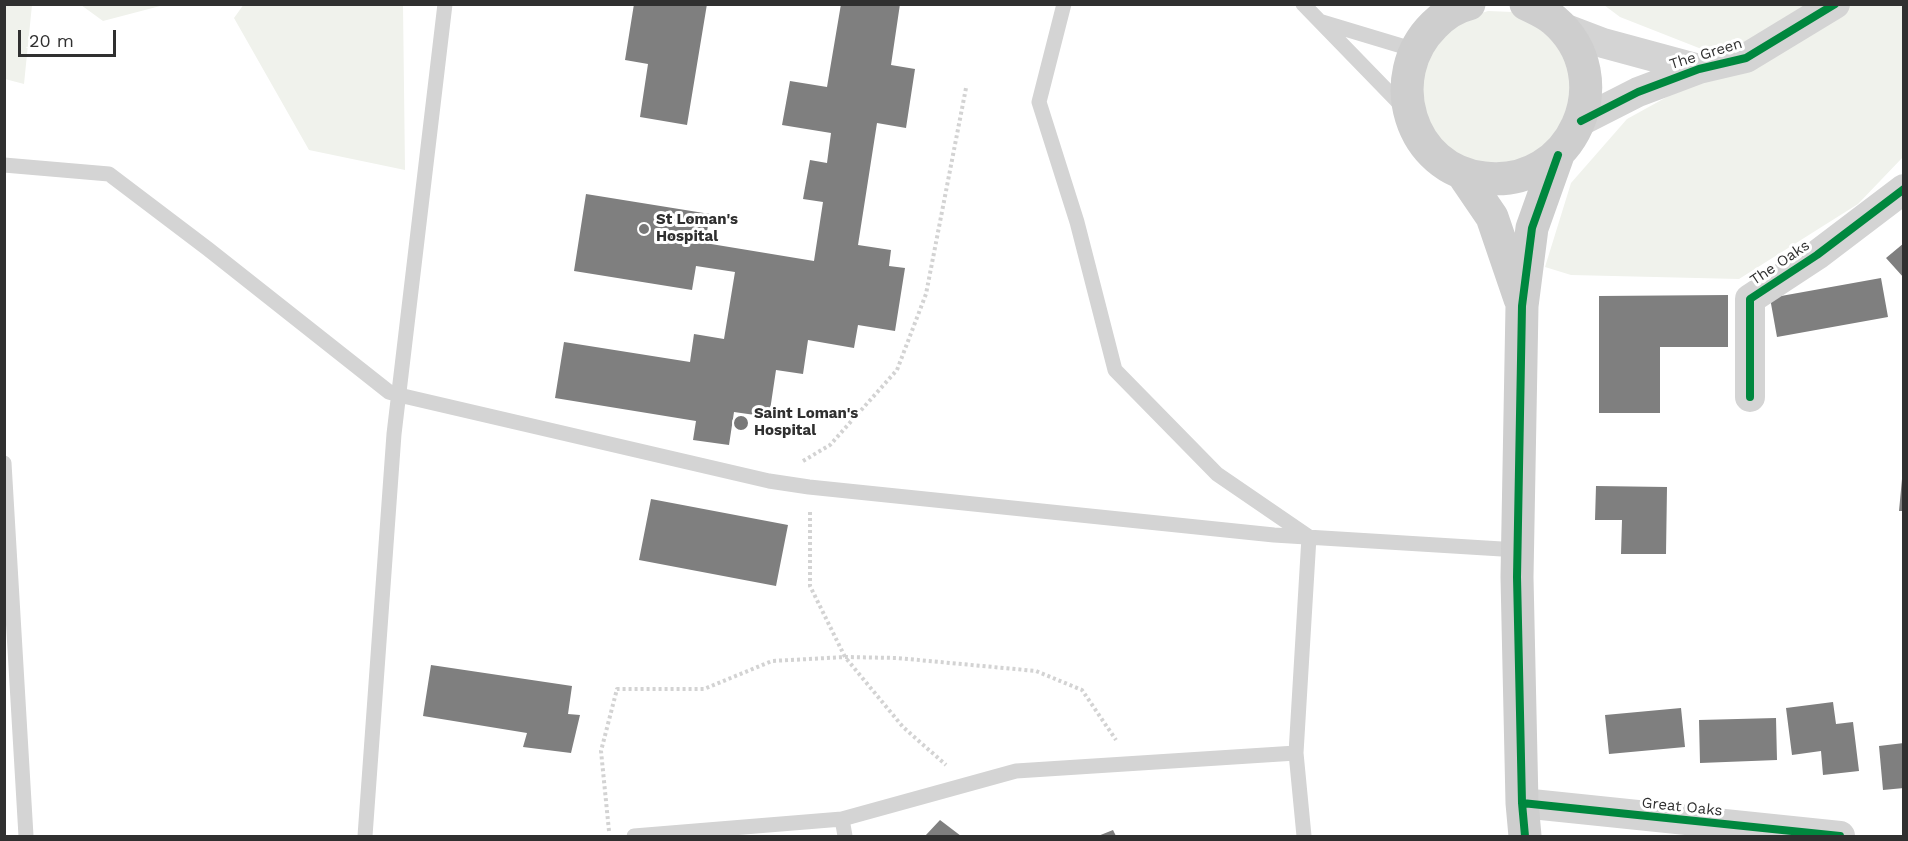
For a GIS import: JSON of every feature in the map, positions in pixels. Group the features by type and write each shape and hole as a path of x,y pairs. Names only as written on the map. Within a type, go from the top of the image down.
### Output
{"street":[{"name":"The Green","path":"1581,121 1638,92 1699,69 1746,58 1835,4"},
{"path":"1466,5 1442,18 1427,32 1415,50 1408,70 1406,93 1410,115 1429,150 1444,163 1462,173 1482,178 1502,179 1523,176 1542,167 1558,155 1571,139 1581,121 1586,96 1584,71 1576,47 1544,13"},
{"name":"The Green","path":"1544,13 1603,43 1699,69"},
{"path":"1525,837 1522,803 1518,550 1522,306 1532,228 1558,155"},
{"path":"1462,173 1492,217 1522,306"},
{"name":"The Oaks","path":"1750,397 1750,299 1817,255 1904,189"},
{"name":"Great Oaks","path":"1522,803 1840,837"}],"lane":[{"path":"365,837 393,446 445,4"},
{"path":"1064,4 1039,102 1077,222 1115,370 1217,474 1308,537"},
{"path":"1304,4 1410,115"},
{"path":"1319,21 1415,50"},
{"path":"4,165 109,174 217,256 388,392 399,395 769,482 1308,537 1518,550"},
{"path":"4,463 10,679 26,837"},
{"path":"1304,837 1296,753 1308,537"},
{"path":"634,837 842,819 1016,771 1296,753"},
{"path":"842,819 844,837"}],"path":[{"path":"769,482 830,445 897,370 926,294 966,88"},
{"path":"809,487 810,586 846,657 903,727 969,784"},
{"path":"609,837 600,751 617,689 704,689 772,661 846,657 897,658 1036,671 1082,690 1131,763"}],"shaded area":[{"path":"244,4 403,5 405,170 309,150 234,18"},
{"path":"4,5 32,5 24,84 5,79"},
{"path":"81,5 164,5 103,21"},
{"path":"1604,5 1903,5 1903,157 1858,204 1739,279 1571,275 1545,267 1571,183 1627,119 1732,61 1620,17"},
{"path":"1488,11 1513,12 1557,36 1577,83 1563,132 1523,163 1472,162 1450,149 1433,130 1423,106 1421,81 1428,56 1442,34 1463,19"}],"building":[{"path":"634,4 707,4 687,125 640,117 648,64 625,60"},
{"name":"St Loman's Hospital","path":"841,4 900,4 891,65 915,69 906,128 877,123 858,245 891,250 889,266 905,268 895,331 858,325 854,348 808,340 803,374 776,370 769,417 734,412 729,445 693,440 696,421 555,398 564,342 690,362 694,334 724,339 735,272 696,266 692,290 574,271 586,194 710,214 705,243 814,261 823,202 803,199 810,160 827,163 831,133 782,125 790,81 827,87"},
{"path":"1904,243 1904,278 1886,258"},
{"path":"1881,278 1888,317 1777,337 1770,298"},
{"path":"1728,295 1728,347 1660,347 1660,413 1599,413 1599,296"},
{"path":"1902,479 1904,480 1904,511 1899,511"},
{"path":"1596,486 1667,487 1666,554 1621,554 1622,520 1595,520"},
{"path":"651,499 788,525 776,586 639,560"},
{"path":"431,665 572,686 568,714 580,715 571,753 523,747 527,733 423,716"},
{"path":"1833,702 1836,724 1853,722 1859,771 1823,775 1821,751 1792,755 1786,708"},
{"path":"1681,708 1685,747 1609,754 1605,715"},
{"path":"1776,718 1777,760 1700,763 1699,720"},
{"path":"1904,743 1904,788 1883,790 1879,746"},
{"path":"940,820 961,836 925,836"},
{"path":"1113,830 1116,836 1098,836"}],"cycle path":[{"path":"1581,121 1638,92 1699,69 1746,58 1835,4"},
{"path":"1525,836 1522,803 1517,577 1522,306 1532,228 1558,155"},
{"path":"1750,397 1750,299 1817,255 1904,189"},
{"path":"1522,803 1840,836"}],"place":[{"name":"St Loman's Hospital","path":"644,229"},
{"name":"Saint Loman's Hospital","path":"741,423"}]}
